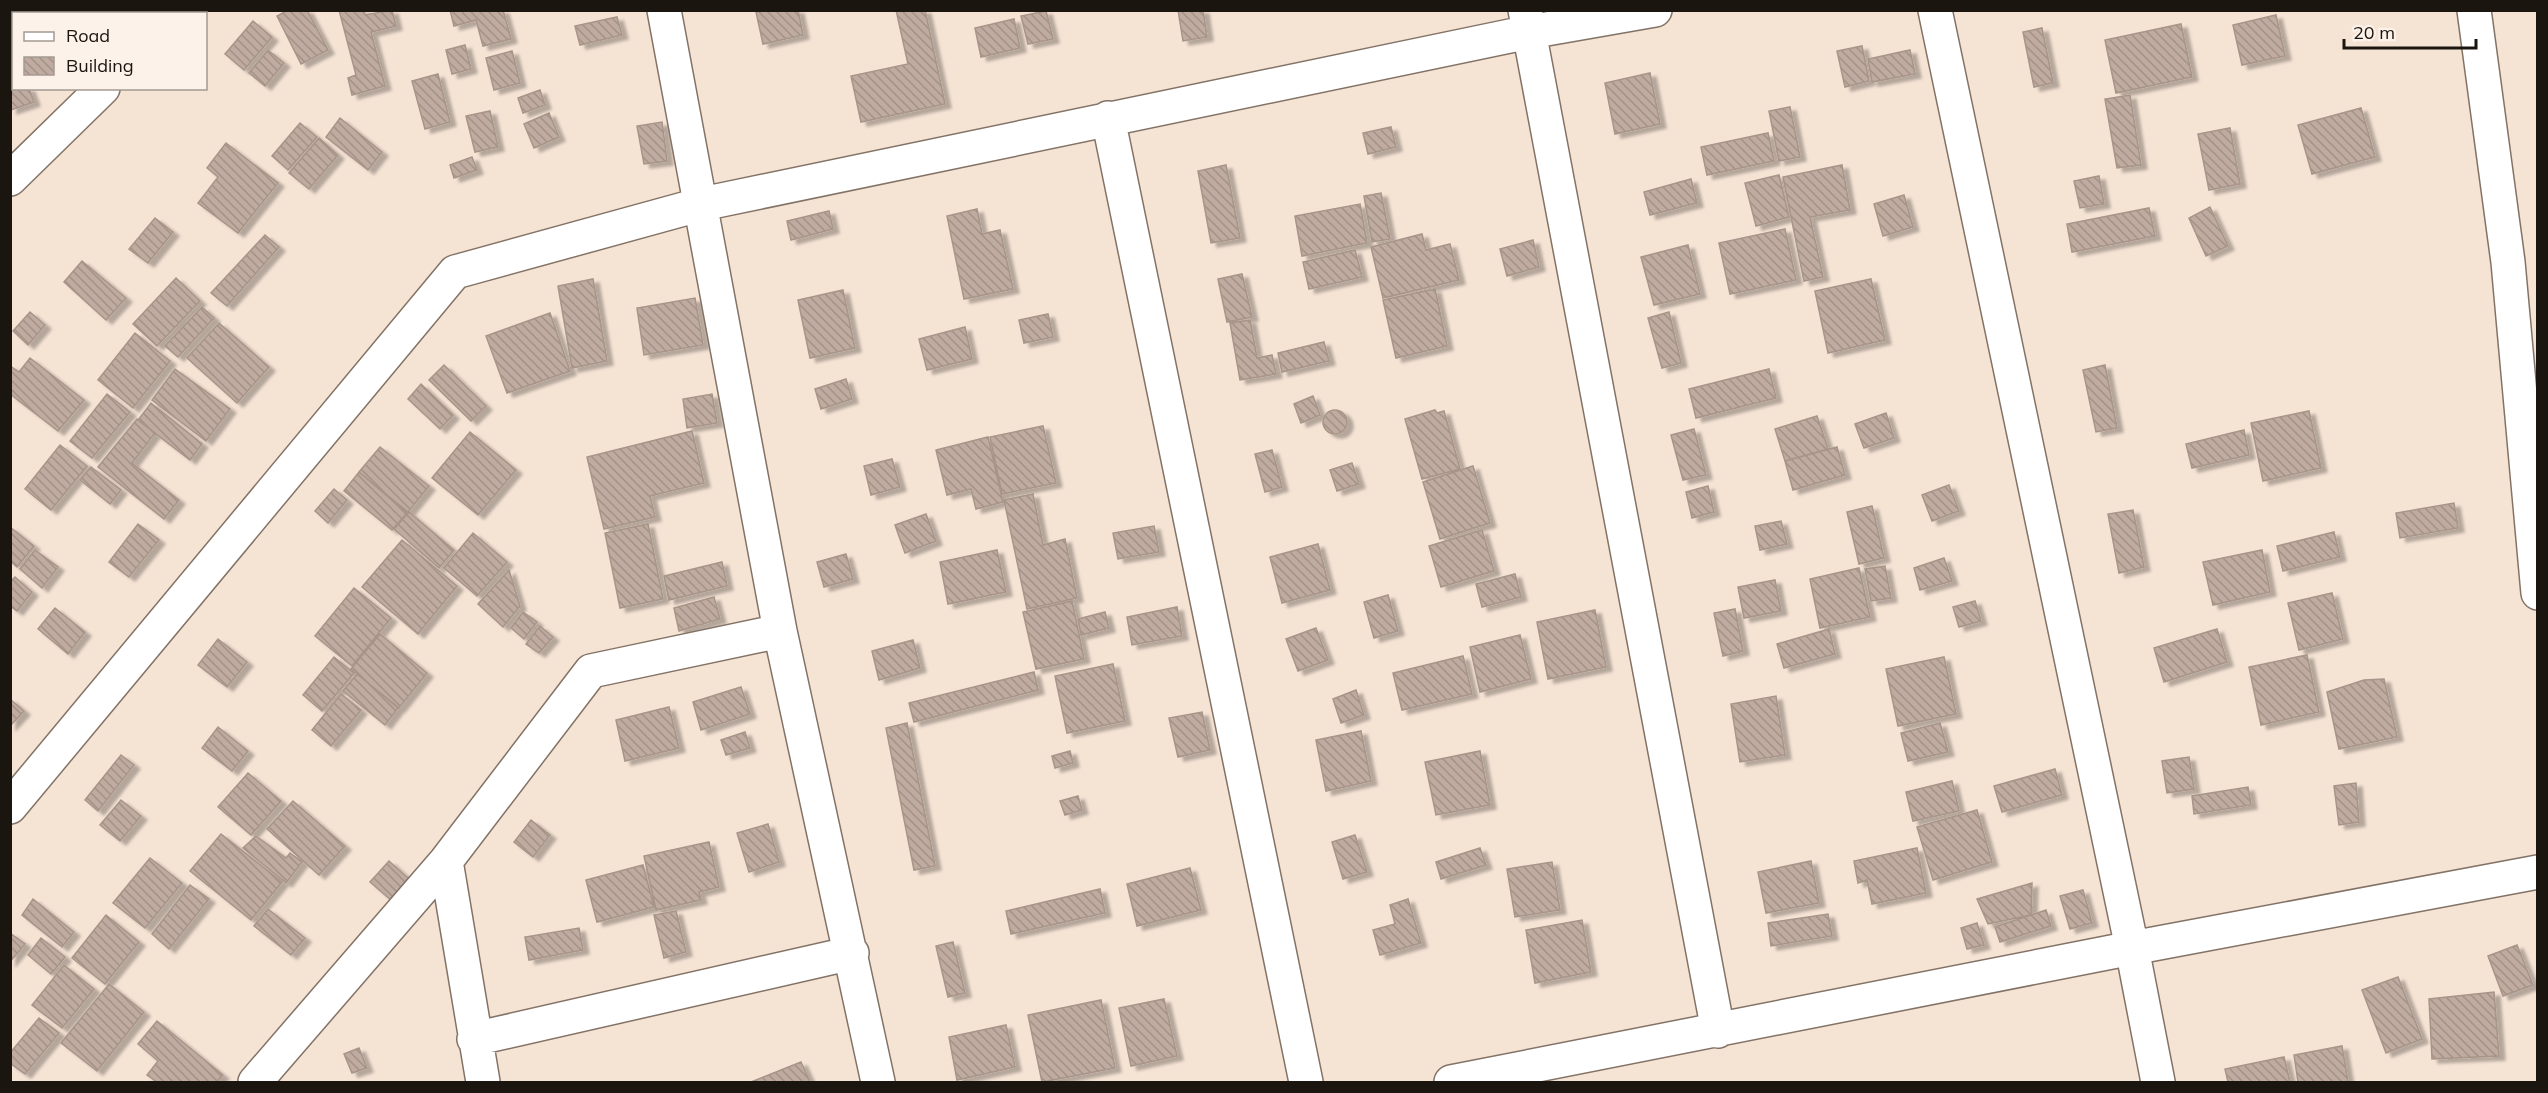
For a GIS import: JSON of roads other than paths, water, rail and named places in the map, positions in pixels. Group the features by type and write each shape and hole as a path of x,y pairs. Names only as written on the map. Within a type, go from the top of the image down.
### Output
{"street":[{"path":"664,10 780,632 852,953 878,1083"},
{"path":"10,807 455,272 702,204 1108,118 1527,21 1655,10"},
{"path":"1935,10 2132,948 2157,1083"},
{"path":"2474,10 2508,262 2538,593"},
{"path":"1527,21 1718,1031"},
{"path":"10,179 101,90"},
{"path":"1108,118 1306,1083"},
{"path":"255,1083 446,861 591,671 780,632"},
{"path":"446,861 483,1083"},
{"path":"1451,1083 2132,948 2538,872"},
{"path":"474,1039 852,953"}]}
